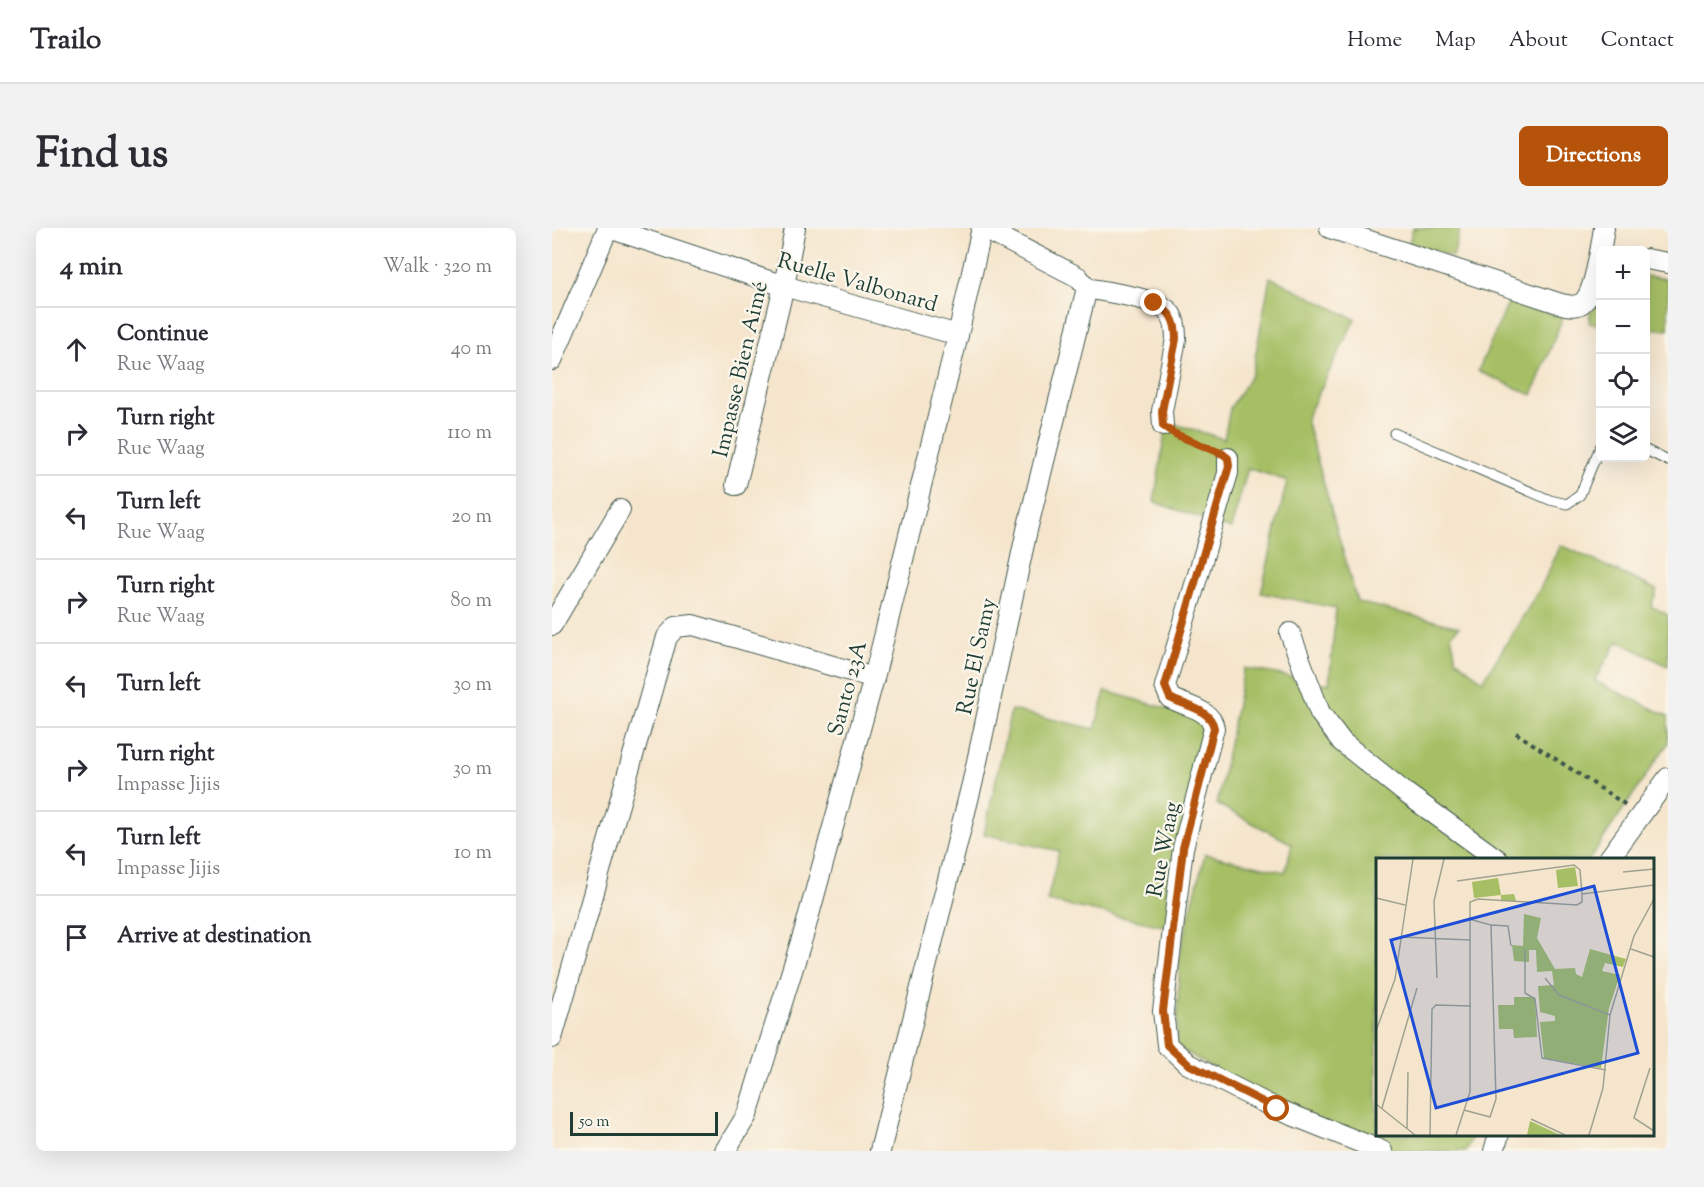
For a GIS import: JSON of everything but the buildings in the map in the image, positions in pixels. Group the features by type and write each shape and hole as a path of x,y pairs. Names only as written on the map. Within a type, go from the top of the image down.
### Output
{"street":[{"name":"Ruelle Valbonard","path":"608,228 784,286 958,334"},
{"path":"552,360 608,228"},
{"name":"Impasse Bien Aimé","path":"735,485 784,286 795,228"},
{"path":"982,228 1078,277 1087,288 1154,303 1165,308 1176,327 1176,339 1162,411 1163,426"},
{"name":"Santo 23A","path":"725,1151 747,1115 806,929 874,678 982,228"},
{"path":"1330,228 1571,306 1580,304 1588,297 1596,268"},
{"path":"1601,246 1604,228"},
{"path":"1650,261 1668,263"},
{"name":"Rue El Samy","path":"880,1151 973,780 1027,530 1087,288"},
{"name":"Rue Waag","path":"1228,458 1228,473 1165,686 1170,698 1208,715 1213,721 1214,728 1183,848 1163,1011 1167,1045 1188,1064 1277,1109 1382,1151"},
{"path":"552,625 620,510"},
{"path":"552,1038 667,637 676,627 693,625 874,678"},
{"path":"1290,633 1320,713 1342,742 1403,791 1495,858"},
{"path":"1609,858 1668,778"},
{"path":"1494,1151 1498,1136"}],"lane":[{"path":"1394,433 1550,500 1567,504 1580,495 1596,457"},
{"path":"1650,452 1668,461"}],"path":[{"path":"1163,426 1175,434 1217,451 1228,458"},
{"path":"1516,733 1640,814"}],"green space":[{"path":"1413,228 1460,228 1453,257 1409,243"},
{"path":"1594,269 1596,269 1596,324 1589,323"},
{"path":"1270,277 1355,319 1306,419 1357,602 1459,627 1451,635 1456,659 1483,681 1540,589 1561,545 1657,590 1651,606 1668,615 1668,666 1618,641 1594,681 1668,716 1668,743 1590,858 1376,858 1376,1136 1472,1136 1466,1151 1396,1151 1249,1090 1176,1046 1180,952 1205,854 1285,872 1292,844 1217,804 1244,668 1329,684 1336,608 1261,593 1287,481 1248,468 1231,529 1154,502 1168,422 1224,439 1230,408 1252,374"},
{"path":"1650,277 1668,279 1668,330 1650,328"},
{"path":"1510,299 1563,317 1532,395 1478,371"},
{"path":"1105,691 1211,721 1168,927 1047,901 1059,851 984,834 1011,710 1095,729"}],"route":[{"path":"1154,303 1165,308 1176,327 1176,339 1162,411 1163,426 1175,434 1223,454 1228,458 1229,466 1165,686 1170,698 1208,715 1213,721 1214,728 1183,848 1163,1011 1167,1045 1188,1064 1277,1109"}]}
